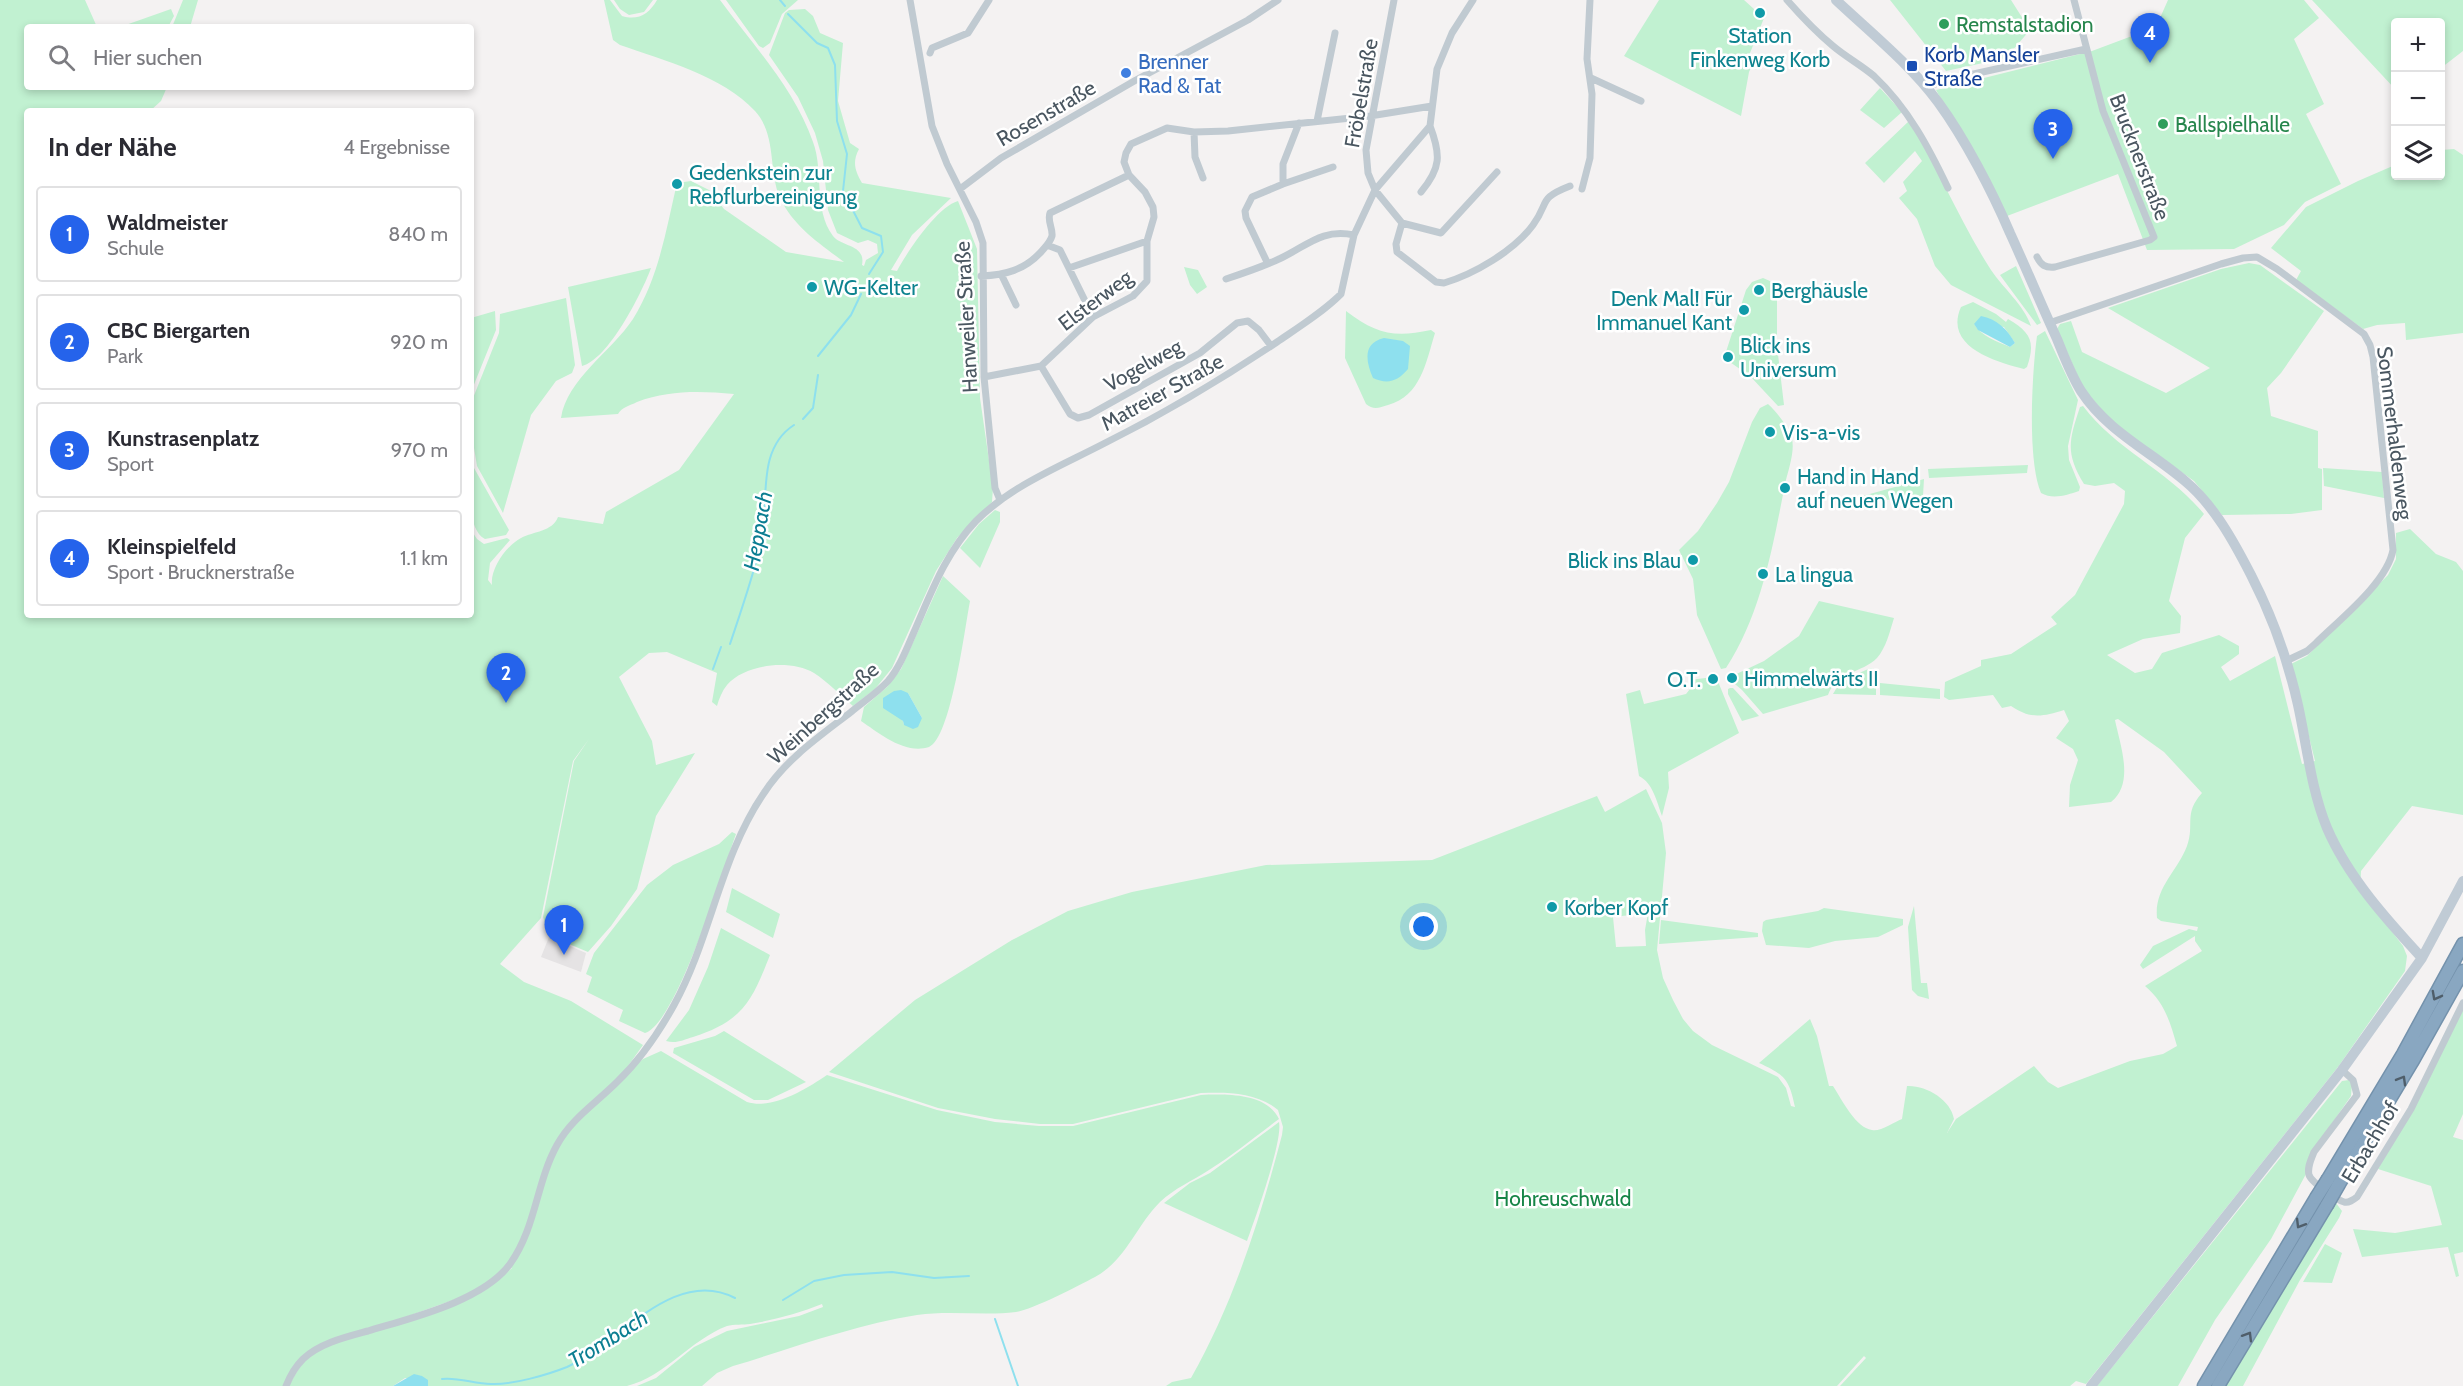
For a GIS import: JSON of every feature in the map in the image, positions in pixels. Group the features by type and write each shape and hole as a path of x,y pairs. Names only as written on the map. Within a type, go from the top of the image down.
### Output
{"highway":[{"path":"2218,1386 2334,1181 2463,944"},
{"path":"2334,1181 2412,1062 2463,971"},
{"path":"2204,1386 2322,1202"}],"street":[{"name":"Hanweiler Straße","path":"910,0 932,126 947,164 976,222 983,243 981,276 984,377 995,488 1000,500"},
{"path":"930,53 932,48 968,33 989,0"},
{"name":"Rosenstraße","path":"960,189 1001,158 1136,80 1248,20 1278,0"},
{"name":"Fröbelstraße","path":"1375,190 1368,173 1366,150 1394,0"},
{"path":"1420,192 1432,178 1437,163 1438,146 1430,126 1437,69 1452,33 1473,0"},
{"path":"1582,189 1590,158 1591,78 1587,59 1590,0"},
{"path":"1787,0 1833,46 1862,67 1890,93 1910,118 1948,188"},
{"path":"1836,0 1926,87 1952,123 1991,193 2080,389 2092,406 2130,441 2187,482 2216,515 2252,576 2286,661 2318,804 2327,828 2358,881 2422,958"},
{"name":"Brucknerstraße","path":"2037,257 2040,263 2047,267 2055,267 2154,237 2103,111 2074,0"},
{"path":"1317,121 1335,33"},
{"path":"1926,87 1951,79 2086,49"},
{"path":"1591,78 1641,101"},
{"path":"981,276 1002,276 1032,262 1047,245 1052,235 1050,213 1129,176 1124,162 1125,153 1131,144 1167,128 1194,132 1228,131 1371,116 1432,106"},
{"path":"1283,184 1283,164 1299,123"},
{"path":"1226,279 1277,260 1318,237 1340,232 1354,235 1375,190 1430,126"},
{"path":"1194,132 1195,157 1203,178"},
{"path":"1267,262 1245,218 1245,211 1252,197 1333,167"},
{"path":"1375,190 1402,223 1441,233 1497,172"},
{"name":"Elsterweg","path":"1041,366 1093,317 1133,296 1147,281 1147,241 1154,217 1153,207 1145,192 1129,176"},
{"path":"1402,223 1395,244 1397,252 1436,282 1444,283 1501,256 1533,225 1545,200 1553,193 1570,186"},
{"name":"Matreier Straße","path":"991,507 1026,483 1146,422 1240,367 1341,294 1354,235"},
{"path":"1070,268 1147,241"},
{"path":"1047,245 1060,250 1093,317"},
{"name":"Sommerhaldenweg","path":"2049,323 2210,268 2243,258 2257,257 2277,269 2364,334 2373,357 2393,550 2391,560 2370,589 2316,644 2286,661"},
{"path":"1002,276 1016,305"},
{"name":"Vogelweg","path":"1041,366 1070,414 1078,418 1089,415 1200,353 1237,323 1248,321 1259,330 1271,346"},
{"path":"984,377 1041,366"},
{"name":"Weinbergstraße","path":"286,1386 296,1367 314,1351 338,1340 471,1296 493,1282 510,1265 523,1242 534,1214 547,1166 558,1143 582,1112 617,1083 646,1050 675,1003 695,961 729,864 760,797 788,764 888,681 904,655 936,582 957,543 991,507"},
{"path":"2091,1386 2342,1070 2422,958 2463,881"},
{"name":"Erbachhof","path":"2342,1070 2354,1080 2357,1095 2314,1152 2309,1163 2309,1173 2315,1183 2341,1201 2348,1202 2357,1197 2410,1108 2463,1003"}],"shaded area":[{"path":"549,937 586,953 581,972 541,957"}],"green space":[{"path":"0,0 85,0 96,24 24,24 24,90 166,90 161,101 153,108 24,108 24,618 474,618 474,534 484,544 507,538 510,540 490,563 488,580 492,585 496,565 500,558 521,538 552,526 558,517 603,524 606,512 679,470 734,394 673,393 637,402 624,408 618,414 561,418 565,404 581,378 624,331 642,303 661,253 677,183 691,181 709,190 724,209 786,252 844,262 808,234 792,218 780,198 766,131 755,111 726,88 692,70 620,45 613,40 604,0 610,0 622,16 633,18 647,13 657,0 720,0 772,68 795,103 805,122 816,153 821,202 827,225 837,240 857,249 864,266 866,260 878,253 877,244 868,240 858,243 837,233 828,210 823,161 815,133 798,97 769,55 785,13 789,10 805,9 813,16 820,33 843,43 838,101 850,143 859,149 855,166 862,183 951,198 912,235 891,270 897,271 915,242 932,221 958,201 977,249 980,398 993,488 992,502 957,538 936,571 892,668 875,689 853,706 814,673 793,666 768,666 745,672 727,685 717,706 712,702 717,673 667,652 649,653 619,677 652,741 656,765 695,753 656,816 637,889 611,926 588,952 550,936 543,917 574,761 589,739 573,761 541,918 500,964 524,982 571,1001 643,1045 628,1066 631,1069 643,1059 661,1051 747,1102 757,1104 789,1097 827,1075 937,1110 995,1122 1073,1126 1201,1095 1234,1095 1256,1100 1273,1110 1279,1119 1227,1158 1160,1202 1123,1252 1106,1270 1056,1297 1016,1312 929,1314 893,1319 733,1366 717,1373 702,1386 637,1386 656,1378 694,1347 727,1331 799,1316 823,1307 822,1304 769,1320 727,1326 701,1340 654,1374 627,1386 428,1386 427,1380 405,1378 393,1386 289,1386 304,1362 327,1346 443,1309 461,1301 496,1281 512,1268 505,1266 490,1281 470,1294 313,1350 283,1386 0,1386"},
{"path":"183,0 198,0 191,24 173,24"},
{"path":"614,0 653,0 644,12 629,15 620,9"},
{"path":"726,0 798,0 782,14 770,43 763,48 759,46"},
{"path":"1659,0 1744,0 1764,18 1748,58 1754,61 1749,72 1741,116 1624,56"},
{"path":"1890,0 2011,0 2030,30 2006,58 1946,71"},
{"path":"2168,0 2304,0 2319,18 2294,39 2324,104 2306,114 2341,184 2305,202 2284,225 2234,249 2147,250 2118,174 2007,216 1936,90 2092,51 2156,27"},
{"path":"2312,0 2463,0 2463,51 2445,65 2445,18 2391,18 2391,85"},
{"path":"171,9 174,16 170,24 128,24"},
{"path":"1880,88 1902,112 1884,128 1860,110"},
{"path":"1909,121 1980,252 2028,318 2031,326 1951,285 1935,266 1917,219 1899,198 1907,191 1903,182 1922,161 1915,151 1884,183 1865,163"},
{"path":"2454,149 2463,155 2463,333 2406,340 2405,323 2377,325 2363,329 2296,280 2301,271 2271,248 2306,207 2391,167 2391,180 2445,180 2445,150"},
{"path":"2249,263 2260,265 2324,311 2281,373 2267,388 2271,416 2318,431 2318,468 2322,469 2322,510 2291,514 2222,515 2194,481 2113,423 2083,388 2057,329 2060,324 2071,321 2082,352 2166,393 2210,368 2108,308 2221,269"},
{"path":"2016,266 2041,323 2037,325 2000,275"},
{"path":"1184,267 1198,270 1207,287 1197,294 1190,285"},
{"path":"651,268 632,308 613,339 592,361 582,366 568,287"},
{"path":"1763,278 1770,281 1777,290 1777,346 1784,405 1778,406 1750,376 1724,358 1746,290 1752,282"},
{"path":"566,298 575,365 572,373 556,381 531,415 503,513 477,466 474,448 474,396 499,333 500,314"},
{"path":"1973,302 2006,322 2008,319 2022,328 2031,344 2027,367 2024,369 1987,357 1966,342 1959,333 1957,321 1961,307","holes":["1974,324 2004,327 2015,343 2010,347 1985,335"]},
{"path":"495,311 496,330 474,385 474,317"},
{"path":"1346,311 1367,325 1386,332 1406,334 1431,330 1435,333 1425,366 1415,386 1399,401 1376,408 1366,404 1345,358"},
{"path":"2045,331 2078,400 2068,446 2069,460 2080,487 2079,491 2055,496 2041,493 2032,439 2032,393 2037,336"},
{"path":"1768,404 1782,420 1792,439 1792,456 1757,603 1738,647 1726,668 1721,669 1697,615 1693,579 1679,550 1698,531 1717,503 1729,482 1752,422 1760,408"},
{"name":"Hohreuschwald","path":"2083,406 2111,435 2175,485 2204,514 2185,538 2169,601 2181,616 2180,633 2143,639 2107,655 2135,673 2152,669 2162,653 2219,635 2239,646 2239,654 2221,667 2230,681 2275,656 2302,764 2315,761 2291,664 2307,656 2388,575 2396,559 2396,533 2410,529 2436,554 2456,562 2463,571 2463,815 2412,806 2361,871 2360,890 2403,946 2407,956 2405,971 2338,1067 2086,1384 2076,1381 2070,1386 1840,1386 1866,1358 1864,1356 1837,1386 1166,1386 1172,1382 1191,1378 1233,1290 1265,1198 1282,1135 1283,1127 1278,1110 1251,1096 1201,1093 1073,1124 1040,1124 995,1119 938,1108 829,1072 915,1000 1012,940 1068,911 1132,892 1266,865 1432,860 1597,796 1605,812 1646,789 1662,823 1666,853 1657,950 1663,978 1673,1000 1683,1019 1693,1031 1712,1045 1778,1077 1786,1088 1791,1106 1795,1107 1788,1084 1775,1071 1759,1063 1810,1019 1817,1036 1829,1086 1833,1086 1855,1119 1872,1130 1883,1128 1902,1119 1907,1086 1922,1088 1943,1100 1954,1119 1947,1133 1956,1119 2034,1066 2048,1082 2058,1088 2130,1061 2163,1054 2177,1046 2162,1006 2145,986 2202,951 2195,941 2195,936 2143,969 2140,965 2153,946 2189,929 2197,931 2198,927 2161,921 2157,918 2157,907 2163,889 2187,846 2191,813 2196,800 2202,793 2164,752 2118,719 2115,720 2124,763 2124,774 2118,794 2111,802 2069,807 2070,785 2078,760 2073,749 2056,738 2069,721 2064,710 2030,715 2011,706 2002,708 1993,695 1949,700 1944,697 1945,682 1981,666 1981,660 2011,654 2057,624 2051,617 2075,595 2124,504 2125,491 2114,483 2095,486 2084,484 2078,473 2071,455 2071,438 2080,407","holes":["1648,913 1645,930 1646,946 1616,947 1613,917"]},
{"path":"2028,465 2027,473 1929,478 1928,469"},
{"path":"474,468 509,530 506,535 485,539 478,533 474,524"},
{"path":"2323,468 2382,472 2384,498 2324,486"},
{"path":"1924,479 1923,496 1849,504 1848,500"},
{"path":"995,510 1000,512 1000,522 980,568 960,548 979,524"},
{"path":"943,576 970,601 950,704 937,739 929,747 911,748 893,742 861,721 864,707 887,687 901,669","holes":["908,693 922,718 904,725 897,715"]},
{"path":"1819,601 1894,618 1883,649 1871,663 1837,682 1828,695 1763,714 1729,679 1764,661 1799,636"},
{"path":"1871,668 1876,671 1876,695 1833,694 1844,681"},
{"path":"1713,677 1717,679 1739,733 1668,772 1669,788 1662,816 1651,788 1639,776 1626,694 1640,690 1644,704 1686,694 1690,689 1690,680"},
{"path":"1880,683 1940,689 1940,699 1880,695"},
{"path":"1730,688 1733,688 1759,716 1742,721 1728,694"},
{"path":"732,832 736,834 710,910 671,1003 658,1023 645,1033 619,1021 623,1010 587,992 592,977 586,974 594,953 647,885 673,865 719,844"},
{"path":"732,888 780,914 773,938 726,912"},
{"path":"1914,906 1921,983 1927,983 1929,999 1918,996 1912,990 1908,927"},
{"path":"1824,908 1903,919 1903,925 1878,937 1835,941 1809,948 1766,945 1762,931 1763,922 1766,920"},
{"path":"1661,920 1758,933 1758,937 1659,944"},
{"path":"721,928 770,955 757,985 744,1007 724,1024 683,1040 666,1041 689,1010 708,967"},
{"path":"2463,1008 2463,1114 2453,1137 2463,1140 2463,1252 2454,1254 2459,1276 2456,1277 2448,1247 2362,1257 2353,1229 2395,1233 2442,1225 2431,1186 2378,1169"},
{"path":"724,1031 806,1082 768,1100 754,1100 673,1053 674,1048 715,1036"},
{"path":"2349,1080 2352,1084 2351,1096 2310,1155 2306,1174 2271,1239 2215,1320 2178,1386 2097,1386 2342,1081"},
{"path":"1279,1122 1273,1162 1247,1241 1164,1203 1190,1183 1210,1173"},
{"path":"2336,1203 2342,1211 2339,1218 2300,1280 2243,1386 2226,1386"},
{"path":"2325,1244 2342,1253 2332,1283 2303,1282"}],"water":[{"path":"1981,316 2001,325 2015,343 2010,347 1978,330 1974,324"},
{"path":"1384,338 1403,341 1410,346 1408,369 1392,381 1373,378 1369,366 1369,349 1377,340"},
{"path":"901,690 908,693 922,718 918,727 913,729 904,725 903,721 883,708 883,698 894,691"},
{"path":"414,1374 428,1380 428,1386 393,1386"}],"waterway":[{"name":"Heppach","path":"780,0 785,6"},
{"name":"Heppach","path":"788,14 817,43 828,48 835,65 837,121 847,154 843,191 862,228 881,236 883,252 869,274"},
{"name":"Heppach","path":"818,356 851,315 861,294"},
{"name":"Heppach","path":"803,419 813,408 818,375"},
{"name":"Heppach","path":"730,644 761,543 769,463 774,448 782,436 794,425"},
{"path":"713,669 721,647"},
{"name":"Trombach","path":"783,1300 814,1281 844,1275 892,1272 934,1278 969,1276"},
{"name":"Trombach","path":"442,1379 499,1384 540,1376 567,1367 587,1356 647,1312 668,1300 690,1292 712,1291 735,1298"},
{"path":"995,1319 1018,1386"}],"place":[{"name":"Station Finkenweg Korb","path":"1760,13"},
{"name":"Remstalstadion","path":"1944,24"},
{"name":"Kleinspielfeld","path":"2150,63"},
{"name":"Korb Mansler Straße","path":"1912,66"},
{"name":"Brenner Rad & Tat","path":"1126,73"},
{"name":"Ballspielhalle","path":"2163,124"},
{"name":"Kunstrasenplatz","path":"2053,159"},
{"name":"Gedenkstein zur Rebflurbereinigung","path":"677,184"},
{"name":"WG-Kelter","path":"812,287"},
{"name":"Berghäusle","path":"1759,290"},
{"name":"Denk Mal! Für Immanuel Kant","path":"1744,310"},
{"name":"Blick ins Universum","path":"1728,357"},
{"name":"Vis-a-vis","path":"1770,432"},
{"name":"Hand in Hand auf neuen Wegen","path":"1785,488"},
{"name":"Blick ins Blau","path":"1693,560"},
{"name":"La lingua","path":"1763,574"},
{"name":"Himmelwärts II","path":"1732,678"},
{"name":"O.T.","path":"1713,679"},
{"name":"CBC Biergarten","path":"506,703"},
{"name":"Korber Kopf","path":"1552,907"},
{"name":"Waldmeister","path":"564,955"}]}
